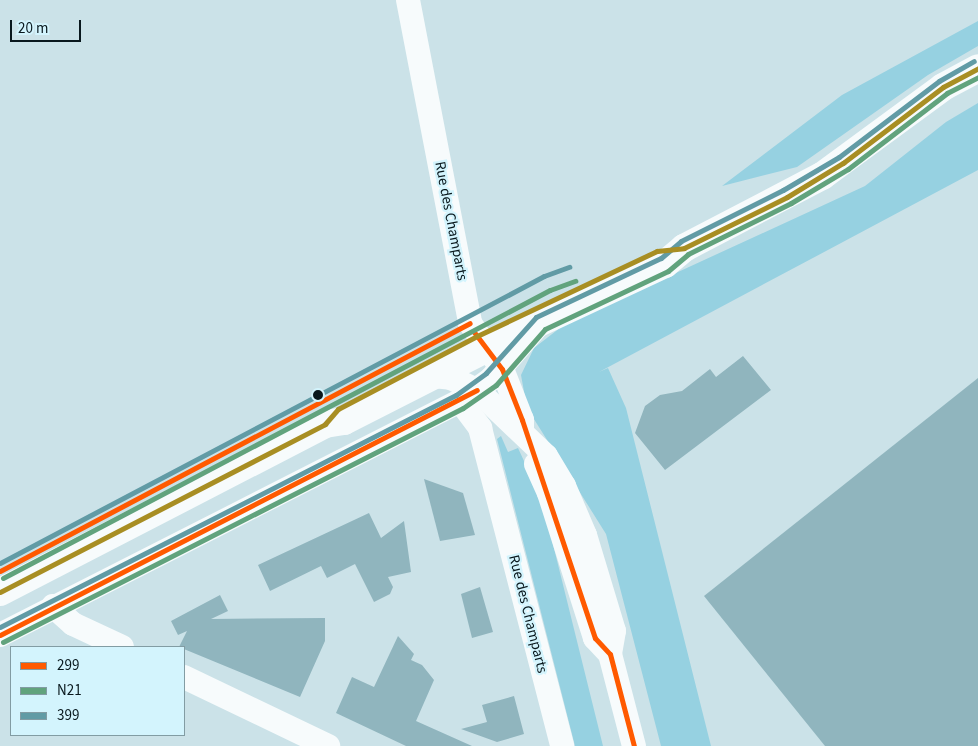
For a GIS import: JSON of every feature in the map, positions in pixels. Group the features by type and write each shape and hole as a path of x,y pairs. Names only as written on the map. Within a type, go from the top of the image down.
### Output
{"main road":[{"path":"0,592 325,424 344,421 433,376 488,351 540,323 665,264 684,248 822,176 943,88 978,68"},
{"path":"325,424 338,409 488,351 657,251 684,248"}],"street":[{"name":"Rue des Champarts","path":"408,0 468,313 522,420 526,437"},
{"path":"0,635 468,395 488,351"},
{"name":"Rue des Champarts","path":"433,376 452,378 468,395 526,437 550,464 585,535 614,631 610,654 634,746"},
{"name":"Rue des Champarts","path":"468,395 480,428 562,746"},
{"path":"54,606 73,624 120,646"},
{"path":"185,677 328,746"}],"shaded area":[{"path":"978,21 978,46 928,75 797,167 722,186 842,95"},
{"path":"978,103 978,170 599,372 608,368 626,408 711,746 661,746 606,534 527,408 521,375 534,348 565,324 865,186 946,122"},
{"path":"501,436 508,452 518,448 542,500 603,746 575,746 497,439"}],"building":[{"path":"743,356 771,390 665,470 635,433 645,406 660,395 682,391 710,369 716,377"},
{"path":"978,378 978,746 825,746 704,596"},
{"path":"424,479 463,493 475,535 440,541"},
{"path":"369,513 381,538 404,521 411,572 388,577 393,587 390,594 374,602 355,564 327,578 321,566 270,591 258,565"},
{"path":"480,587 493,632 472,638 461,594"},
{"path":"220,595 228,611 211,619 325,618 325,641 300,697 185,649 185,646 180,646 187,631 178,635 171,621"},
{"path":"398,636 414,654 411,660 422,665 434,680 416,721 472,746 406,746 336,713 352,677 374,687"},
{"path":"514,696 524,734 497,742 461,729 487,722 482,705"}],"transit line":[{"name":"399","path":"0,627 456,395 486,373 536,317 661,258 681,241 783,190 839,157 939,81 974,61"},
{"path":"0,592 325,424 338,409 477,336 657,251 684,248 787,197 843,163 943,87 978,68"},
{"name":"N21","path":"3,642 463,408 496,385 545,329 668,271 688,254 791,203 848,169 947,93 978,77"},
{"name":"399","path":"0,563 544,276 569,267"},
{"name":"N21","path":"3,578 550,290 575,281"},
{"name":"299","path":"0,571 470,323"},
{"name":"299","path":"474,332 502,369 522,420 595,638 610,654 634,746"},
{"name":"299","path":"0,635 477,390"}]}
